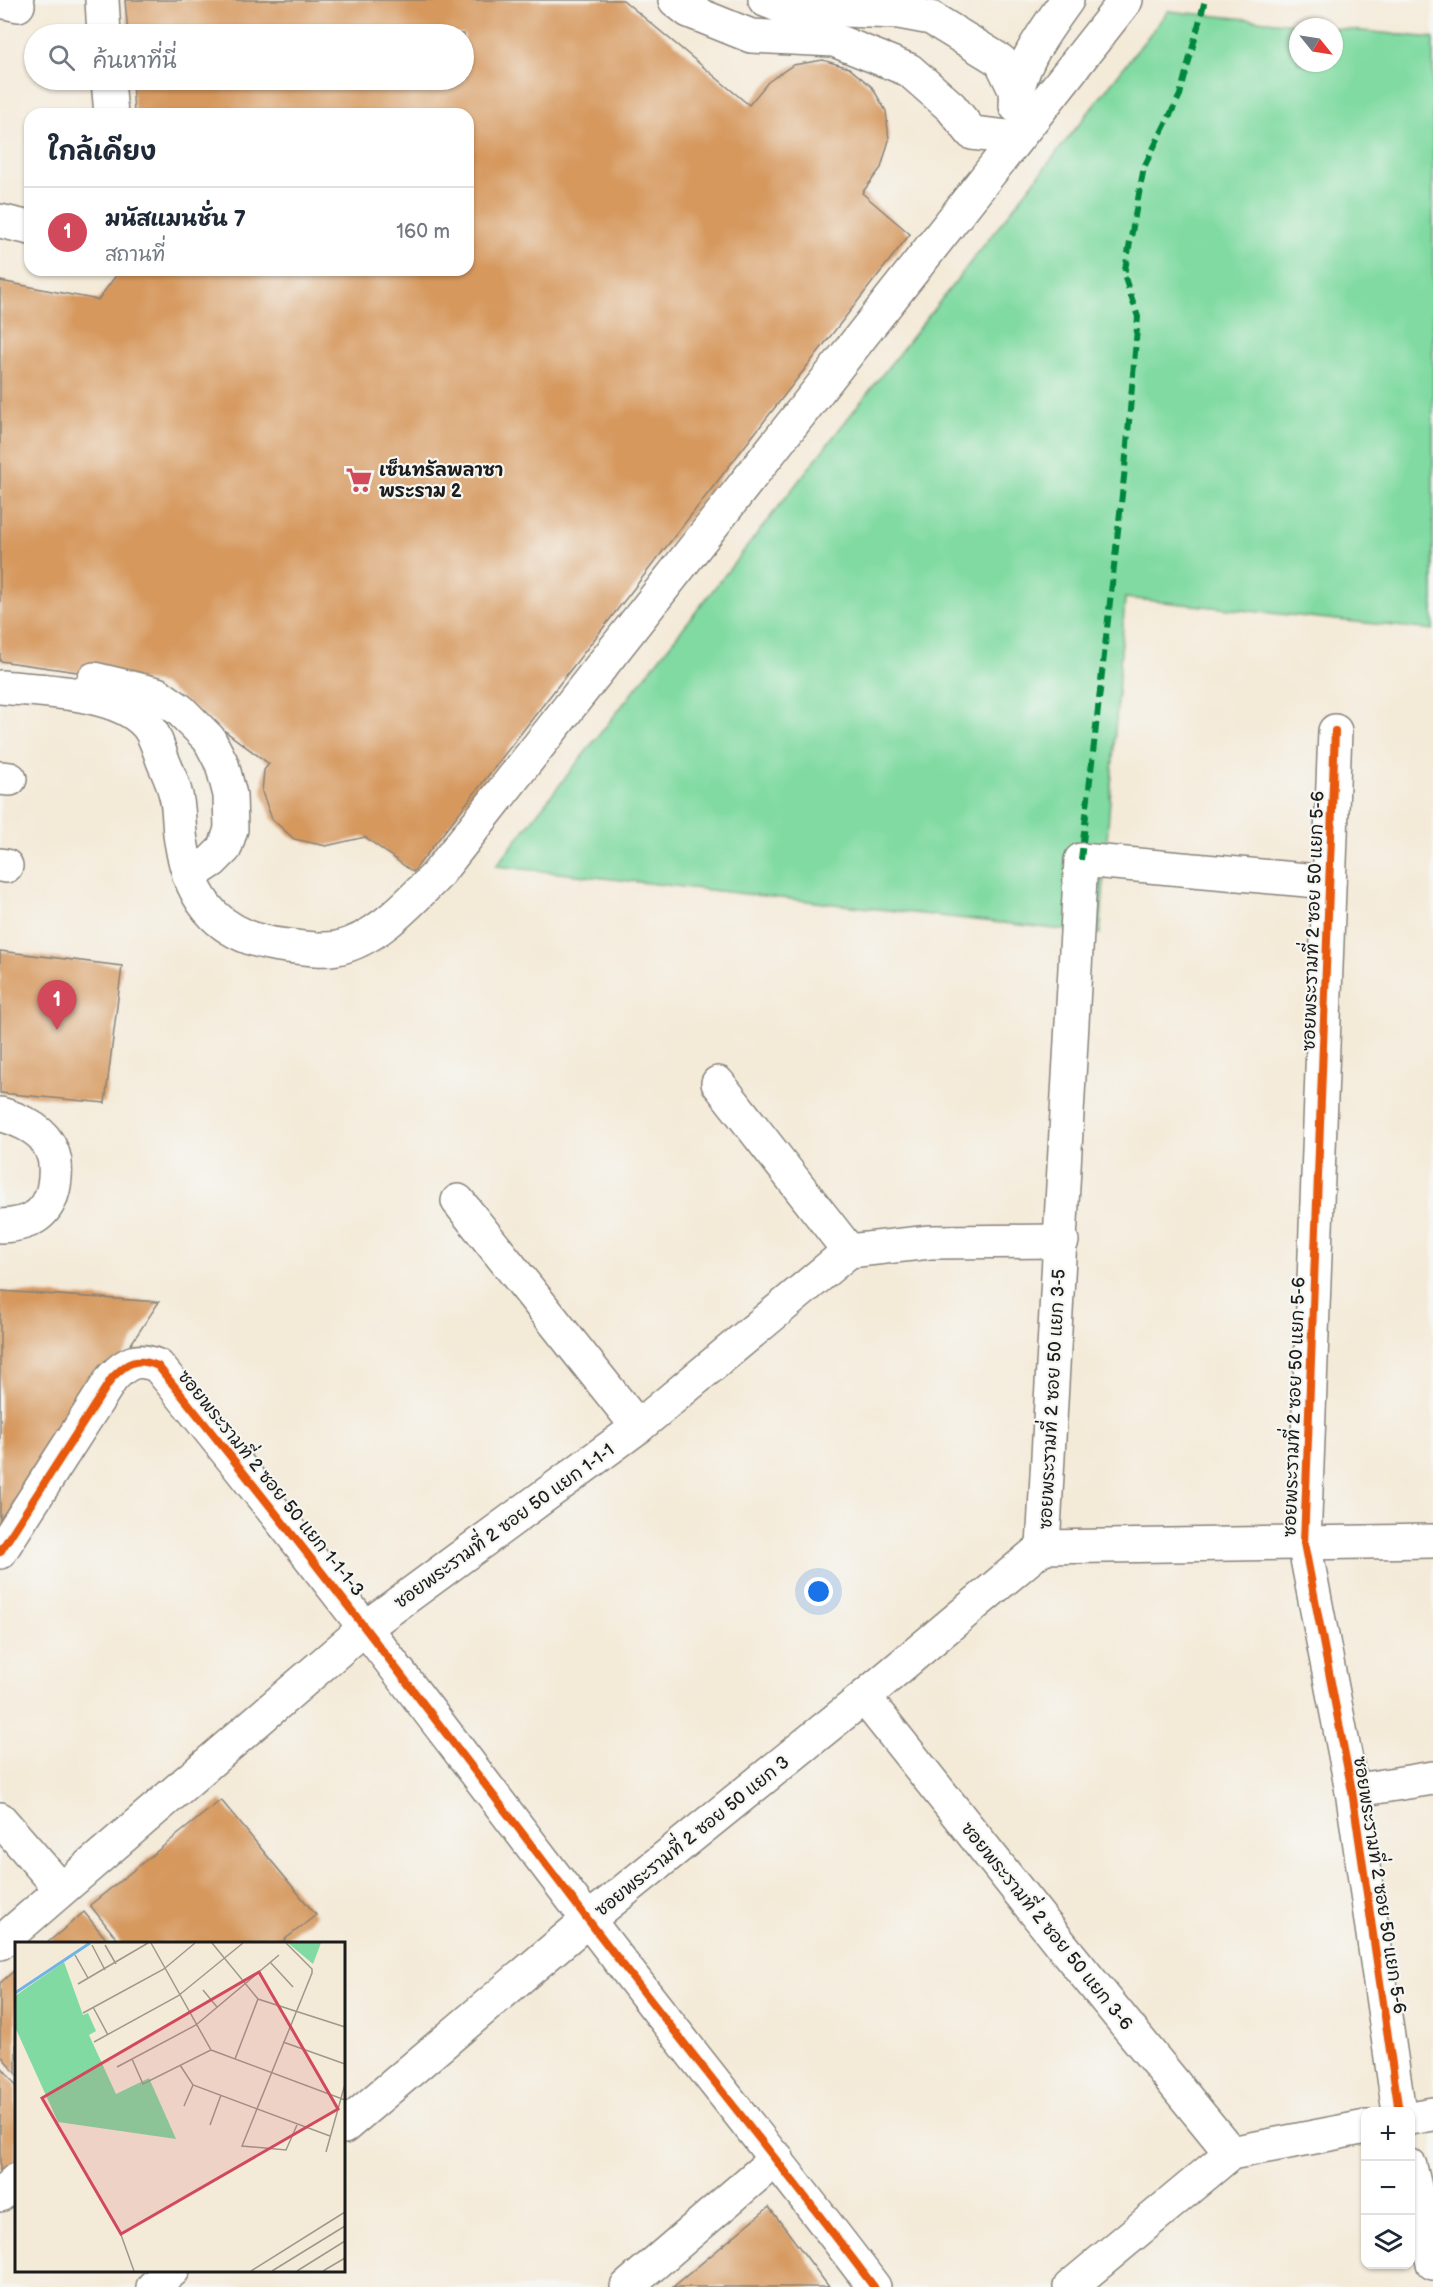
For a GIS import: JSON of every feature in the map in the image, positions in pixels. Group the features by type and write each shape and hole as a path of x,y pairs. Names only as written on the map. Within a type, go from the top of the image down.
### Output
{"street":[{"path":"102,0 104,24"},
{"path":"675,0 689,11 751,36 834,40 909,70 951,107 972,133 1016,138"},
{"path":"765,0 785,8 898,12 932,18 1001,61 1016,92"},
{"path":"1016,138 1016,92 1027,64 1068,0"},
{"path":"0,687 116,703 133,712 148,726 176,792 181,842 189,876 204,908 236,932 282,946 313,949 338,948 356,941 385,923 436,876 1126,0"},
{"path":"109,90 110,108"},
{"path":"0,221 24,227"},
{"path":"0,667 115,682 157,694 180,710 209,739 222,764 230,795 231,829 225,848 212,861 189,876"},
{"name":"ซอยพระรามที่ 2 ซอย 50 แยก 5-6","path":"1335,731 1304,1543 1352,1791 1398,2107"},
{"name":"ซอยพระรามที่ 2 ซอย 50 แยก 3-5","path":"1329,882 1081,860 1062,1241 1043,1547 1433,1541"},
{"path":"718,1083 849,1251 930,1242 1062,1241"},
{"path":"0,1114 30,1127 47,1140 56,1162 53,1198 36,1218 0,1226"},
{"path":"458,1201 638,1427"},
{"name":"ซอยพระรามที่ 2 ซอย 50 แยก 1-1-1","path":"0,1943 366,1627 638,1427 849,1251"},
{"name":"ซอยพระรามที่ 2 ซอย 50 แยก 1-1-1-3","path":"0,1552 112,1378 123,1366 133,1361 145,1360 158,1366 366,1627 588,1920 777,2158 874,2287"},
{"name":"ซอยพระรามที่ 2 ซอย 50 แยก 3","path":"345,2126 588,1920 864,1697 1043,1547"},
{"name":"ซอยพระรามที่ 2 ซอย 50 แยก 3-6","path":"864,1697 1231,2153"},
{"path":"1352,1791 1433,1778"},
{"path":"0,1819 61,1889"},
{"path":"1415,2117 1433,2114"},
{"path":"1070,2287 1231,2153 1361,2128"},
{"path":"627,2287 777,2158"},
{"path":"0,2194 15,2181"},
{"path":"1415,2187 1433,2263"},
{"path":"153,2287 172,2272"}],"green space":[{"path":"1168,11 1289,23 1289,72 1343,72 1343,29 1433,38 1433,630 1125,598 1100,934 496,866"}],"building":[{"name":"เซ็นทรัลพลาซา พระราม 2","path":"125,0 623,0 749,105 768,82 793,65 823,60 849,68 872,87 886,111 889,140 881,168 862,193 910,234 413,872 365,837 326,846 294,839 272,819 262,792 264,770 269,764 162,684 0,661 0,281 98,300 116,276 474,276 474,108 134,108 133,90 474,90 474,24 127,24"},
{"path":"0,951 122,966 105,1103 0,1093"},
{"path":"0,1291 159,1302 0,1541"},
{"path":"221,1800 316,1915 282,1942 119,1942 90,1905"},
{"path":"84,1912 108,1942 48,1942"},
{"path":"15,1970 15,2073 0,2054 0,1983"},
{"path":"0,2065 15,2084 15,2161 0,2174"},
{"path":"769,2207 829,2287 673,2287"}],"marked path":[{"path":"1081,860 1125,468 1138,317 1124,275 1144,167 1180,95 1205,0"}],"cycle path":[{"path":"1335,731 1304,1543 1352,1791 1398,2107"},
{"path":"0,1552 112,1378 133,1363 144,1362 158,1366 321,1571 622,1964 874,2287"}],"place":[{"name":"เซ็นทรัลพลาซา พระราม 2","path":"359,480"},
{"name":"มนัสแมนชั่น 7","path":"57,1030"}]}
